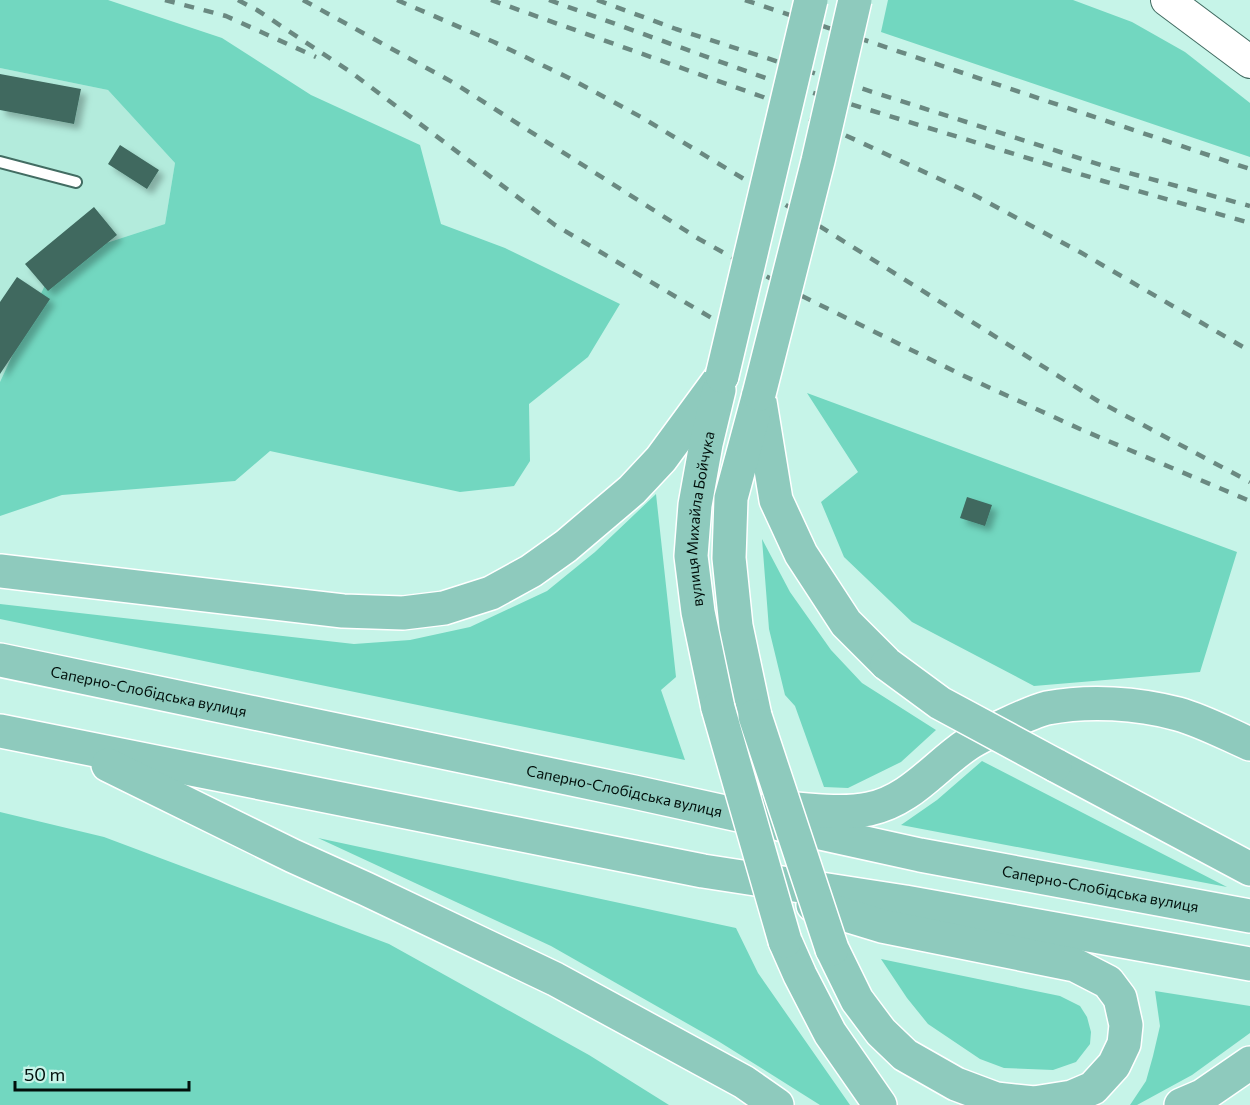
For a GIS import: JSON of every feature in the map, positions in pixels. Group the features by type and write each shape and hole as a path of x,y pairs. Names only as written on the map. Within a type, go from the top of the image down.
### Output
{"main road":[{"name":"вулиця Михайла Бойчука","path":"811,0 700,475 691,556 698,612 718,708 785,941 830,1033 881,1099"},
{"name":"вулиця Михайла Бойчука","path":"703,871 882,926 1075,965 1108,982 1120,998 1126,1025 1124,1044 1114,1065 1093,1088 1072,1097 1034,1103 996,1099 956,1084 905,1055 881,1032 857,1000 832,949 755,716 736,626 729,558 731,498 818,161 855,0"},
{"path":"0,571 343,611 403,613 444,608 491,593 531,571 566,546 639,482 661,459 722,376"},
{"path":"759,394 776,500 801,554 846,623 887,664 940,703 1250,869"},
{"name":"Саперно-Слобідська вулиця","path":"0,660 634,792 920,855 1250,916"},
{"path":"634,792 770,807 848,811 870,809 900,796 929,778 968,745 994,731 1045,709 1092,704 1143,706 1180,714 1250,744"},
{"path":"0,731 703,871 905,902 1250,964"},
{"path":"69,745 293,856 555,980 744,1082 777,1105"},
{"path":"1181,1105 1202,1096 1250,1063"}],"street":[{"path":"1167,0 1250,62"}],"lane":[{"path":"0,162 76,182"}],"shaded area":[{"path":"0,68 108,90 175,163 165,224 57,259 0,382"}],"green space":[{"path":"0,0 108,0 222,38 311,95 420,145 441,224 505,248 620,304 588,357 529,404 530,461 514,486 460,492 270,451 235,481 62,495 0,516 0,382 57,259 165,224 175,163 108,90 0,68"},
{"path":"888,0 1073,0 1132,22 1185,52 1250,103 1250,157 881,32"},
{"path":"807,393 1237,552 1200,672 1034,686 912,622 844,557 821,502 858,472"},
{"path":"656,494 676,677 661,690 685,760 0,619 0,604 354,644 410,640 470,627 547,591 595,552"},
{"path":"762,539 790,592 831,650 862,683 936,730 901,762 848,788 824,787 795,706 785,695 769,629"},
{"path":"982,761 1227,887 901,825 937,800"},
{"path":"0,812 104,837 389,944 589,1055 669,1105 0,1105"},
{"path":"318,838 736,928 758,973 850,1105 820,1105 718,1041 551,946"},
{"path":"881,959 1060,996 1080,1006 1087,1017 1091,1032 1090,1044 1076,1062 1053,1070 1004,1068 980,1059 928,1024"},
{"path":"1155,991 1250,1006 1250,1033 1192,1075 1137,1105 1130,1105 1146,1081 1160,1026"}],"building":[{"path":"0,74 81,89 74,124 0,110"},
{"path":"120,145 159,170 147,189 108,164"},
{"path":"94,207 117,235 48,291 25,264"},
{"path":"17,277 50,299 0,374 0,302"},
{"path":"967,497 992,505 985,526 960,518"}],"railway":[{"path":"165,0 226,16 316,57"},
{"path":"238,0 257,10 352,73 555,225 720,323"},
{"path":"303,0 454,83 699,239 802,296 962,375 1080,429 1250,501"},
{"path":"397,0 494,42 569,78 641,117 754,185 1098,401 1250,482"},
{"path":"491,0 763,97 974,195 1080,252 1250,351"},
{"path":"549,0 771,80 1103,181 1250,223"},
{"path":"597,0 676,29 1107,167 1250,206"},
{"path":"745,0 1250,169"}]}
